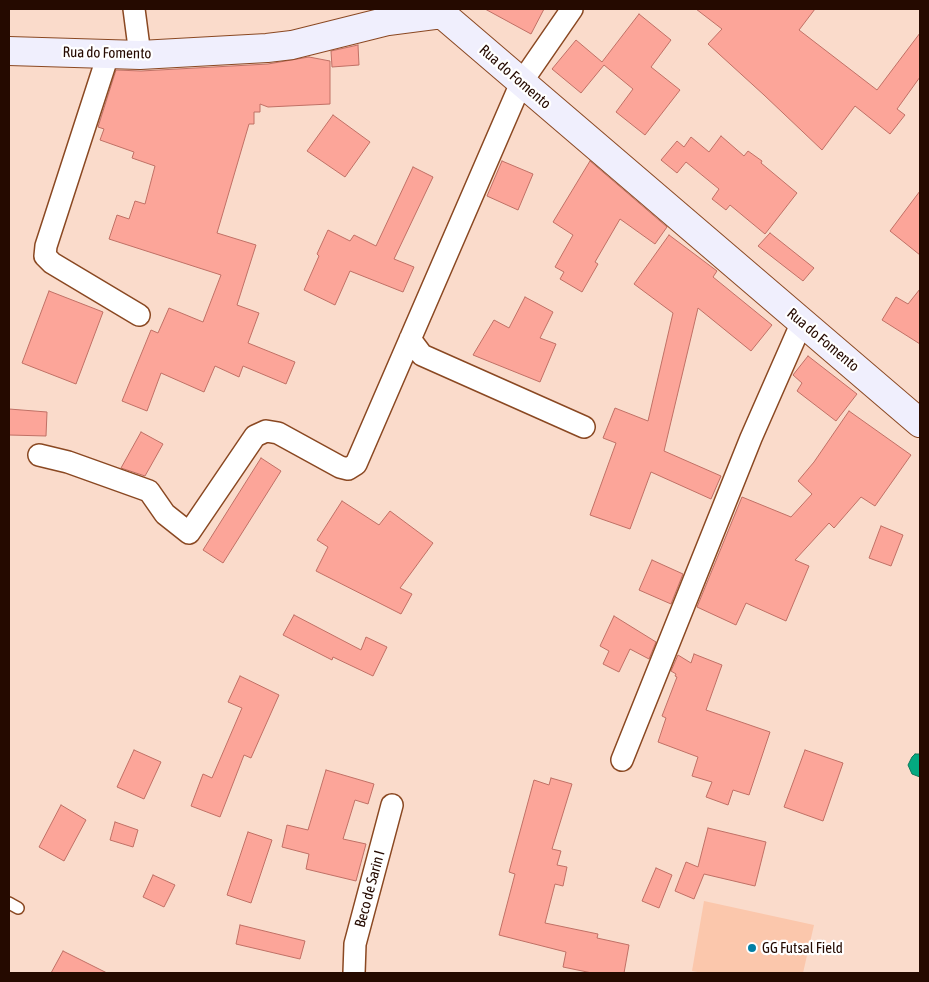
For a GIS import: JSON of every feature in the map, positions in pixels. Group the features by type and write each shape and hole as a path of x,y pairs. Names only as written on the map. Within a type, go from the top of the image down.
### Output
{"street":[{"path":"134,9 140,55"},
{"path":"39,455 68,462 149,491 165,514 189,533 255,436 266,431 278,433 340,468 348,469 356,464 521,83 572,9"},
{"name":"Rua do Fomento","path":"9,51 140,55 292,45 388,21 442,14 920,423"},
{"path":"108,55 46,246 45,256 52,263 138,315"},
{"path":"622,760 747,447 802,322"},
{"path":"410,339 422,355 584,427"},
{"name":"Beco de Sarin I","path":"354,973 355,944 392,805"}],"shaded area":[{"path":"915,754 920,754 920,777 912,774 908,765"},
{"name":"GG Futsal Field","path":"704,901 814,925 803,973 703,973 692,971"}],"building":[{"path":"485,9 544,9 531,34"},
{"path":"696,9 815,9 799,30 877,90 920,33 920,77 897,109 905,115 890,134 855,106 822,150 708,44 722,29"},
{"path":"639,14 671,40 651,67 680,90 645,135 616,112 633,89 604,65 581,93 552,69 576,40 602,62"},
{"path":"358,45 359,65 332,67 331,51"},
{"path":"309,57 330,61 330,104 268,107 260,104 260,112 254,112 254,124 249,124 217,233 256,245 237,305 259,313 248,343 295,362 286,384 243,366 239,377 215,366 204,392 161,373 147,411 122,401 151,330 158,333 169,308 203,322 221,275 109,239 117,215 129,219 135,201 145,204 155,166 132,158 134,152 100,140 104,129 98,127 116,70 141,71 268,64"},
{"path":"333,115 370,142 345,177 307,151"},
{"path":"721,136 744,156 748,151 762,161 761,163 797,193 765,234 730,205 726,210 712,199 719,189 686,162 677,173 661,160 677,141 684,147 691,137 709,152"},
{"path":"502,161 533,174 518,210 487,196"},
{"path":"590,161 667,227 655,244 620,219 595,262 598,264 582,292 560,279 564,272 555,267 573,235 553,222"},
{"path":"413,167 433,177 394,259 414,267 403,292 350,271 335,305 304,290 328,230 350,241 354,235 376,246"},
{"path":"920,191 920,255 890,231"},
{"path":"770,233 814,268 803,281 758,246"},
{"path":"669,235 717,271 713,277 772,325 751,351 698,308 664,451 721,476 711,499 651,472 630,529 590,515 616,443 603,438 615,408 648,421 673,313 634,284"},
{"path":"920,289 920,344 882,320 896,297 908,304"},
{"path":"49,291 103,312 76,384 22,363"},
{"path":"525,297 553,312 540,338 556,344 540,382 473,355 494,320 509,328"},
{"path":"808,356 857,394 836,421 797,391 802,383 793,375"},
{"path":"9,409 47,412 46,436 9,435"},
{"path":"849,411 911,455 875,506 861,497 834,528 829,523 795,560 809,566 786,621 746,603 736,625 697,607 742,497 791,517 812,494 798,481 814,462"},
{"path":"141,432 163,444 145,476 121,468"},
{"path":"261,458 281,471 223,563 203,550"},
{"path":"342,501 379,525 390,511 433,543 400,588 412,594 401,614 316,571 328,547 317,540"},
{"path":"881,526 903,535 891,566 869,558"},
{"path":"652,560 683,574 671,604 639,590"},
{"path":"294,615 361,650 366,637 387,647 373,676 333,657 332,660 283,635"},
{"path":"614,616 656,642 649,659 630,649 619,672 603,664 609,651 600,646"},
{"path":"694,654 722,665 706,710 770,732 749,795 733,790 728,805 706,797 712,782 692,776 698,757 658,742 666,718 662,716 677,677 671,671 678,655 691,663"},
{"path":"240,676 279,695 251,758 244,755 220,817 191,806 203,774 212,778 242,708 228,702"},
{"path":"134,750 161,762 144,799 117,787"},
{"path":"805,750 843,763 823,821 784,807"},
{"path":"326,770 374,784 368,804 355,800 343,839 366,844 356,881 306,869 309,854 282,847 287,825 308,830"},
{"path":"551,778 572,784 552,849 561,851 557,865 567,867 563,886 555,884 545,923 598,934 597,938 629,945 624,973 592,973 563,967 566,952 499,935 515,874 509,872 534,780 549,785"},
{"path":"61,805 86,820 64,861 39,847"},
{"path":"115,822 138,830 133,847 110,840"},
{"path":"708,828 766,842 755,886 704,874 694,899 675,891 686,862 698,867"},
{"path":"248,832 272,840 251,903 227,895"},
{"path":"656,868 672,875 659,908 642,901"},
{"path":"153,875 175,885 164,907 143,897"},
{"path":"240,925 305,941 300,959 236,944"},
{"path":"63,951 107,973 51,973"}],"place":[{"name":"GG Futsal Field","path":"752,948"}]}
